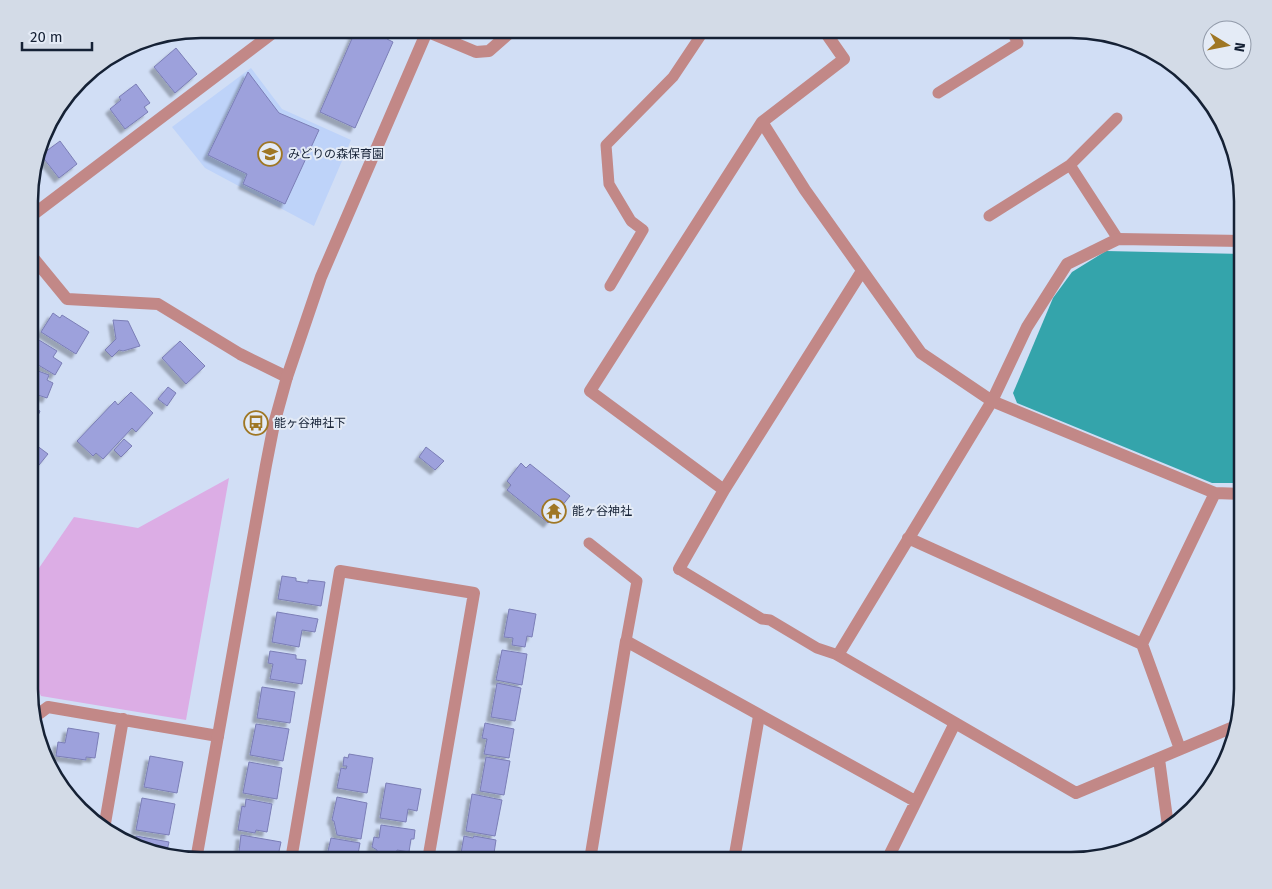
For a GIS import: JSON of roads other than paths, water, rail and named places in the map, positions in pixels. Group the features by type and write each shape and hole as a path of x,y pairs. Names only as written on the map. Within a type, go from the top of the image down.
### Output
{"street":[{"path":"38,211 266,38"},
{"path":"198,851 266,465 274,424 287,377 321,277 423,38"},
{"path":"444,38 476,52 489,51 504,38"},
{"path":"724,490 590,392 762,122 844,59 829,38"},
{"path":"762,122 805,190 921,353 992,402 1216,493 1234,494"},
{"path":"1229,729 1076,793 838,654 992,402 1027,327 1067,264 1118,239 1234,242"},
{"path":"38,264 67,299 158,304 240,354 287,377"},
{"path":"679,568 724,490 862,271"},
{"path":"1180,750 1142,644 1216,493"},
{"path":"908,538 1142,644"},
{"path":"293,851 340,571 474,593 430,851"},
{"path":"591,851 626,641 916,802"},
{"path":"40,713 48,707 218,736"},
{"path":"735,852 759,716"},
{"path":"105,821 123,719"},
{"path":"891,852 955,723"},
{"path":"1159,759 1167,820"}],"lane":[{"path":"610,286 643,230 631,221 609,184 606,145 673,77 699,38"},
{"path":"938,92 1018,43 1015,38"},
{"path":"989,216 1070,165 1117,118"},
{"path":"1070,165 1118,239"},
{"path":"590,543 637,581 626,641"},
{"path":"679,568 762,619 770,620 817,648 838,654"}],"place":[{"name":"みどりの森保育園","path":"270,154"},
{"name":"能ヶ谷神社下","path":"256,423"},
{"name":"能ヶ谷神社","path":"554,511"}]}
